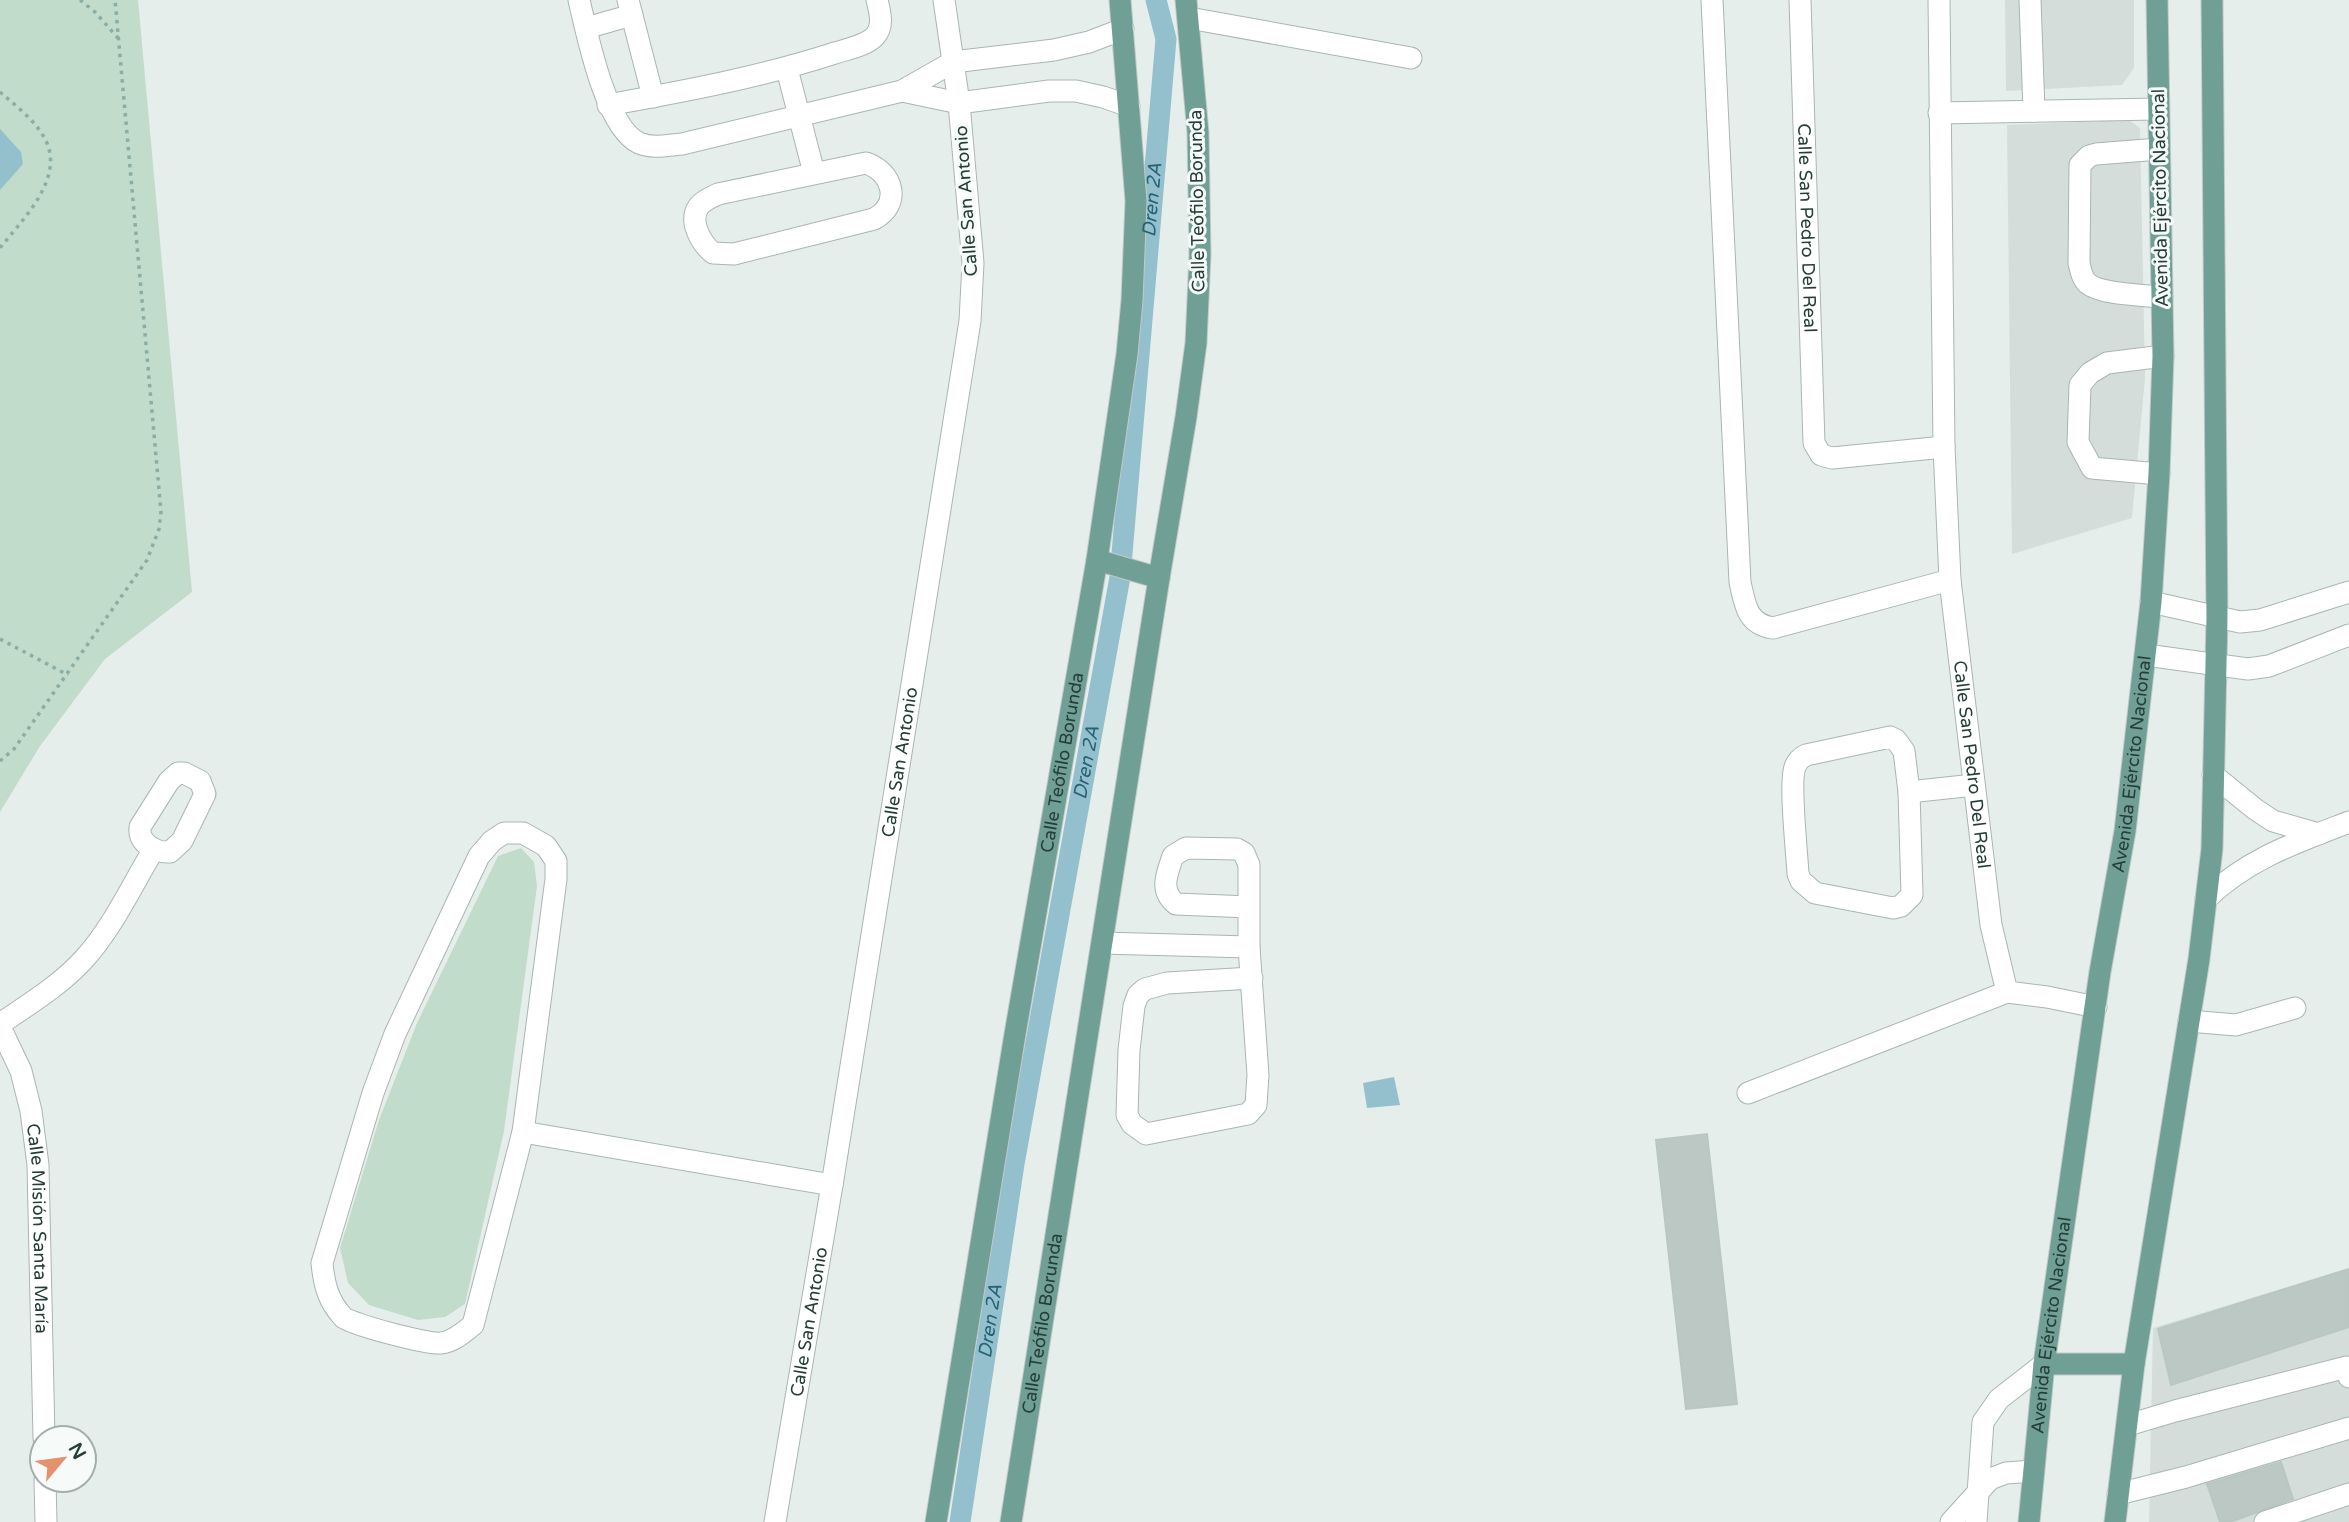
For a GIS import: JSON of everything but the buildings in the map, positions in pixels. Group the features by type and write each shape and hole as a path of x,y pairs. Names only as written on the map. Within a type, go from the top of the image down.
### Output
{"main road":[{"name":"Calle Teófilo Borunda","path":"936,1522 1015,1034 1103,561 1132,300 1136,201 1121,0"},
{"name":"Avenida Ejército Nacional","path":"2029,1522 2044,1364 2096,1007 2125,831 2151,602 2163,356 2157,0"},
{"path":"2115,1522 2134,1364 2189,1021 2212,849 2217,617 2212,0"},
{"name":"Calle Teófilo Borunda","path":"1011,1522 1102,943 1152,576 1186,416 1199,301 1198,133 1188,9"},
{"path":"1103,561 1152,576"},
{"path":"2044,1364 2134,1364"}],"street":[{"path":"579,0 608,105 627,134 639,143 656,146 682,144 902,91 953,62 1054,50 1089,42 1124,29"},
{"path":"608,105 786,68 869,40 876,36 879,28 881,16 877,0"},
{"name":"Calle San Antonio","path":"775,1522 832,1185 970,321 973,263 958,103 944,0"},
{"path":"1712,0 1740,582 1748,610 1761,626 1773,628 1950,580"},
{"name":"Calle San Pedro Del Real","path":"1800,0 1814,443 1821,455 1832,458 1944,447"},
{"name":"Calle San Pedro Del Real","path":"1939,0 1944,447 1950,580 1992,925 2007,992"},
{"path":"2030,0 2034,111"},
{"path":"586,28 630,7 653,97"},
{"path":"1188,9 1411,58"},
{"path":"786,68 814,173"},
{"path":"902,91 958,103 1049,91 1090,94 1129,106"},
{"path":"1940,113 2158,108"},
{"path":"2159,149 2096,154 2089,156 2080,165 2079,263 2082,275 2098,290 2162,297"},
{"path":"866,163 875,166 885,174 889,185 889,207 874,219 734,254 713,253 699,238 695,217 698,207 708,199 736,189 814,173 866,163"},
{"path":"2159,474 2092,468 2078,442 2080,385 2090,373 2107,363 2163,356"},
{"path":"2151,602 2240,622 2260,621 2349,592"},
{"path":"2146,655 2248,669 2269,666 2349,635"},
{"path":"1890,737 1896,740 1904,751 1909,792 1913,876 1912,895 1908,901 1893,908 1815,893 1801,881 1798,874 1793,780 1793,771 1800,758 1890,737"},
{"path":"2213,775 2273,821 2319,834"},
{"path":"1909,792 1974,785"},
{"path":"2206,898 2224,881 2251,863 2349,822"},
{"path":"504,833 523,833 546,846 556,862 554,904 523,1132 473,1325 461,1335 444,1343 427,1343 345,1320 332,1304 325,1287 322,1263 373,1093 395,1034 467,879 479,856 492,841 504,833"},
{"path":"0,1025 45,993 85,958 154,849"},
{"path":"1249,907 1249,947 1252,978 1258,1074 1258,1097 1252,1111 1146,1134 1138,1130 1127,1115 1129,1050 1134,1006 1138,996 1145,989 1167,983 1252,978"},
{"path":"1102,943 1249,947"},
{"path":"1748,1093 2007,992 2096,1007"},
{"path":"2189,1021 2236,1025 2295,1007"},
{"name":"Calle Misión Santa María","path":"0,1025 21,1071 31,1111 37,1165 44,1424"},
{"path":"523,1132 832,1185"},
{"path":"1976,1522 1983,1422 1999,1399 2044,1364"},
{"path":"2128,1425 2175,1410 2348,1370"},
{"path":"2118,1494 2186,1477 2349,1428"},
{"path":"1951,1522 1996,1475 2033,1471"},
{"path":"45,1494 46,1522"},
{"path":"2265,1522 2349,1494"}],"path":[{"path":"80,0 95,12 119,39"},
{"path":"0,761 14,750 147,560 162,513 115,0"},
{"path":"0,92 33,122 45,138 51,154 50,172 43,190 0,248"},
{"path":"0,639 68,675"}],"shaded area":[{"path":"2005,0 2134,0 2134,68 2122,85 2006,91"},
{"path":"2129,120 2140,128 2145,378 2132,518 2012,554 2007,125"},
{"path":"2349,1268 2349,1522 2149,1522 2153,1328"}],"green space":[{"path":"0,0 138,0 192,592 105,659 40,746 0,812"},
{"path":"521,848 534,862 537,886 504,1131 465,1304 445,1317 418,1320 369,1305 348,1283 340,1248 379,1120 417,1023 498,856"}],"water":[{"path":"0,129 21,152 23,164 0,190"},
{"path":"1394,1077 1400,1105 1367,1108 1363,1083"}],"waterway":[{"name":"Dren 2A","path":"960,1522 1014,1164 1120,577 1166,39 1156,0"}]}
